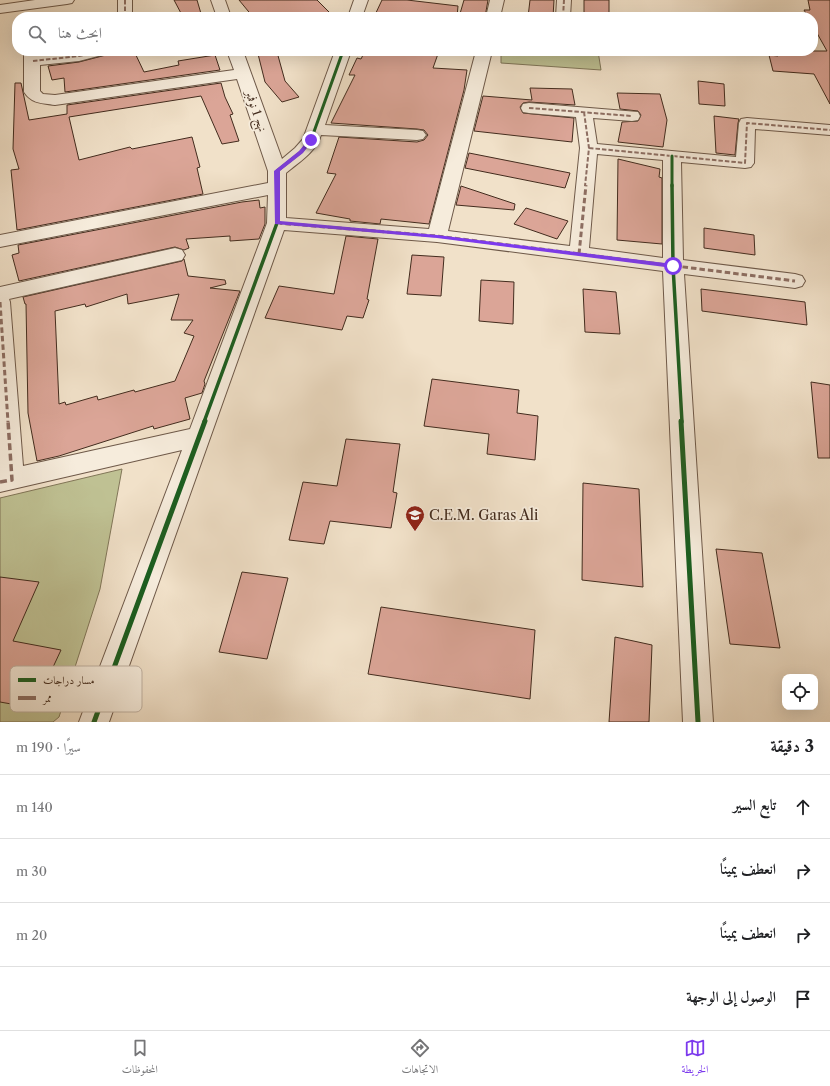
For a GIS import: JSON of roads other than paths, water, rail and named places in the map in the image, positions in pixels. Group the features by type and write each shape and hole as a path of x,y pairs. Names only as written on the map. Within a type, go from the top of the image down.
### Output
{"street":[{"path":"0,9 28,11 67,0"},
{"path":"125,0 125,12"},
{"path":"218,0 222,12"},
{"path":"357,12 361,0"},
{"path":"494,12 497,0"},
{"path":"563,12 564,0"},
{"path":"79,56 33,56 31,78 32,92 38,98 56,100 243,73"},
{"name":"نهج 1 نوفمبر","path":"237,56 277,179"},
{"path":"0,241 277,179 311,140 341,56"},
{"path":"437,236 483,56"},
{"path":"529,108 632,116"},
{"path":"579,254 589,148 584,112"},
{"path":"589,148 745,162 747,123 830,130"},
{"path":"314,130 417,135"},
{"path":"672,156 673,266 698,722"},
{"path":"115,666 277,223 277,179"},
{"path":"277,223 437,236 795,281"},
{"path":"0,294 175,255"},
{"path":"0,302 6,481 199,436"},
{"path":"94,722 98,712"}],"place":[{"name":"C.E.M. Garas Ali","path":"415,532"}]}
